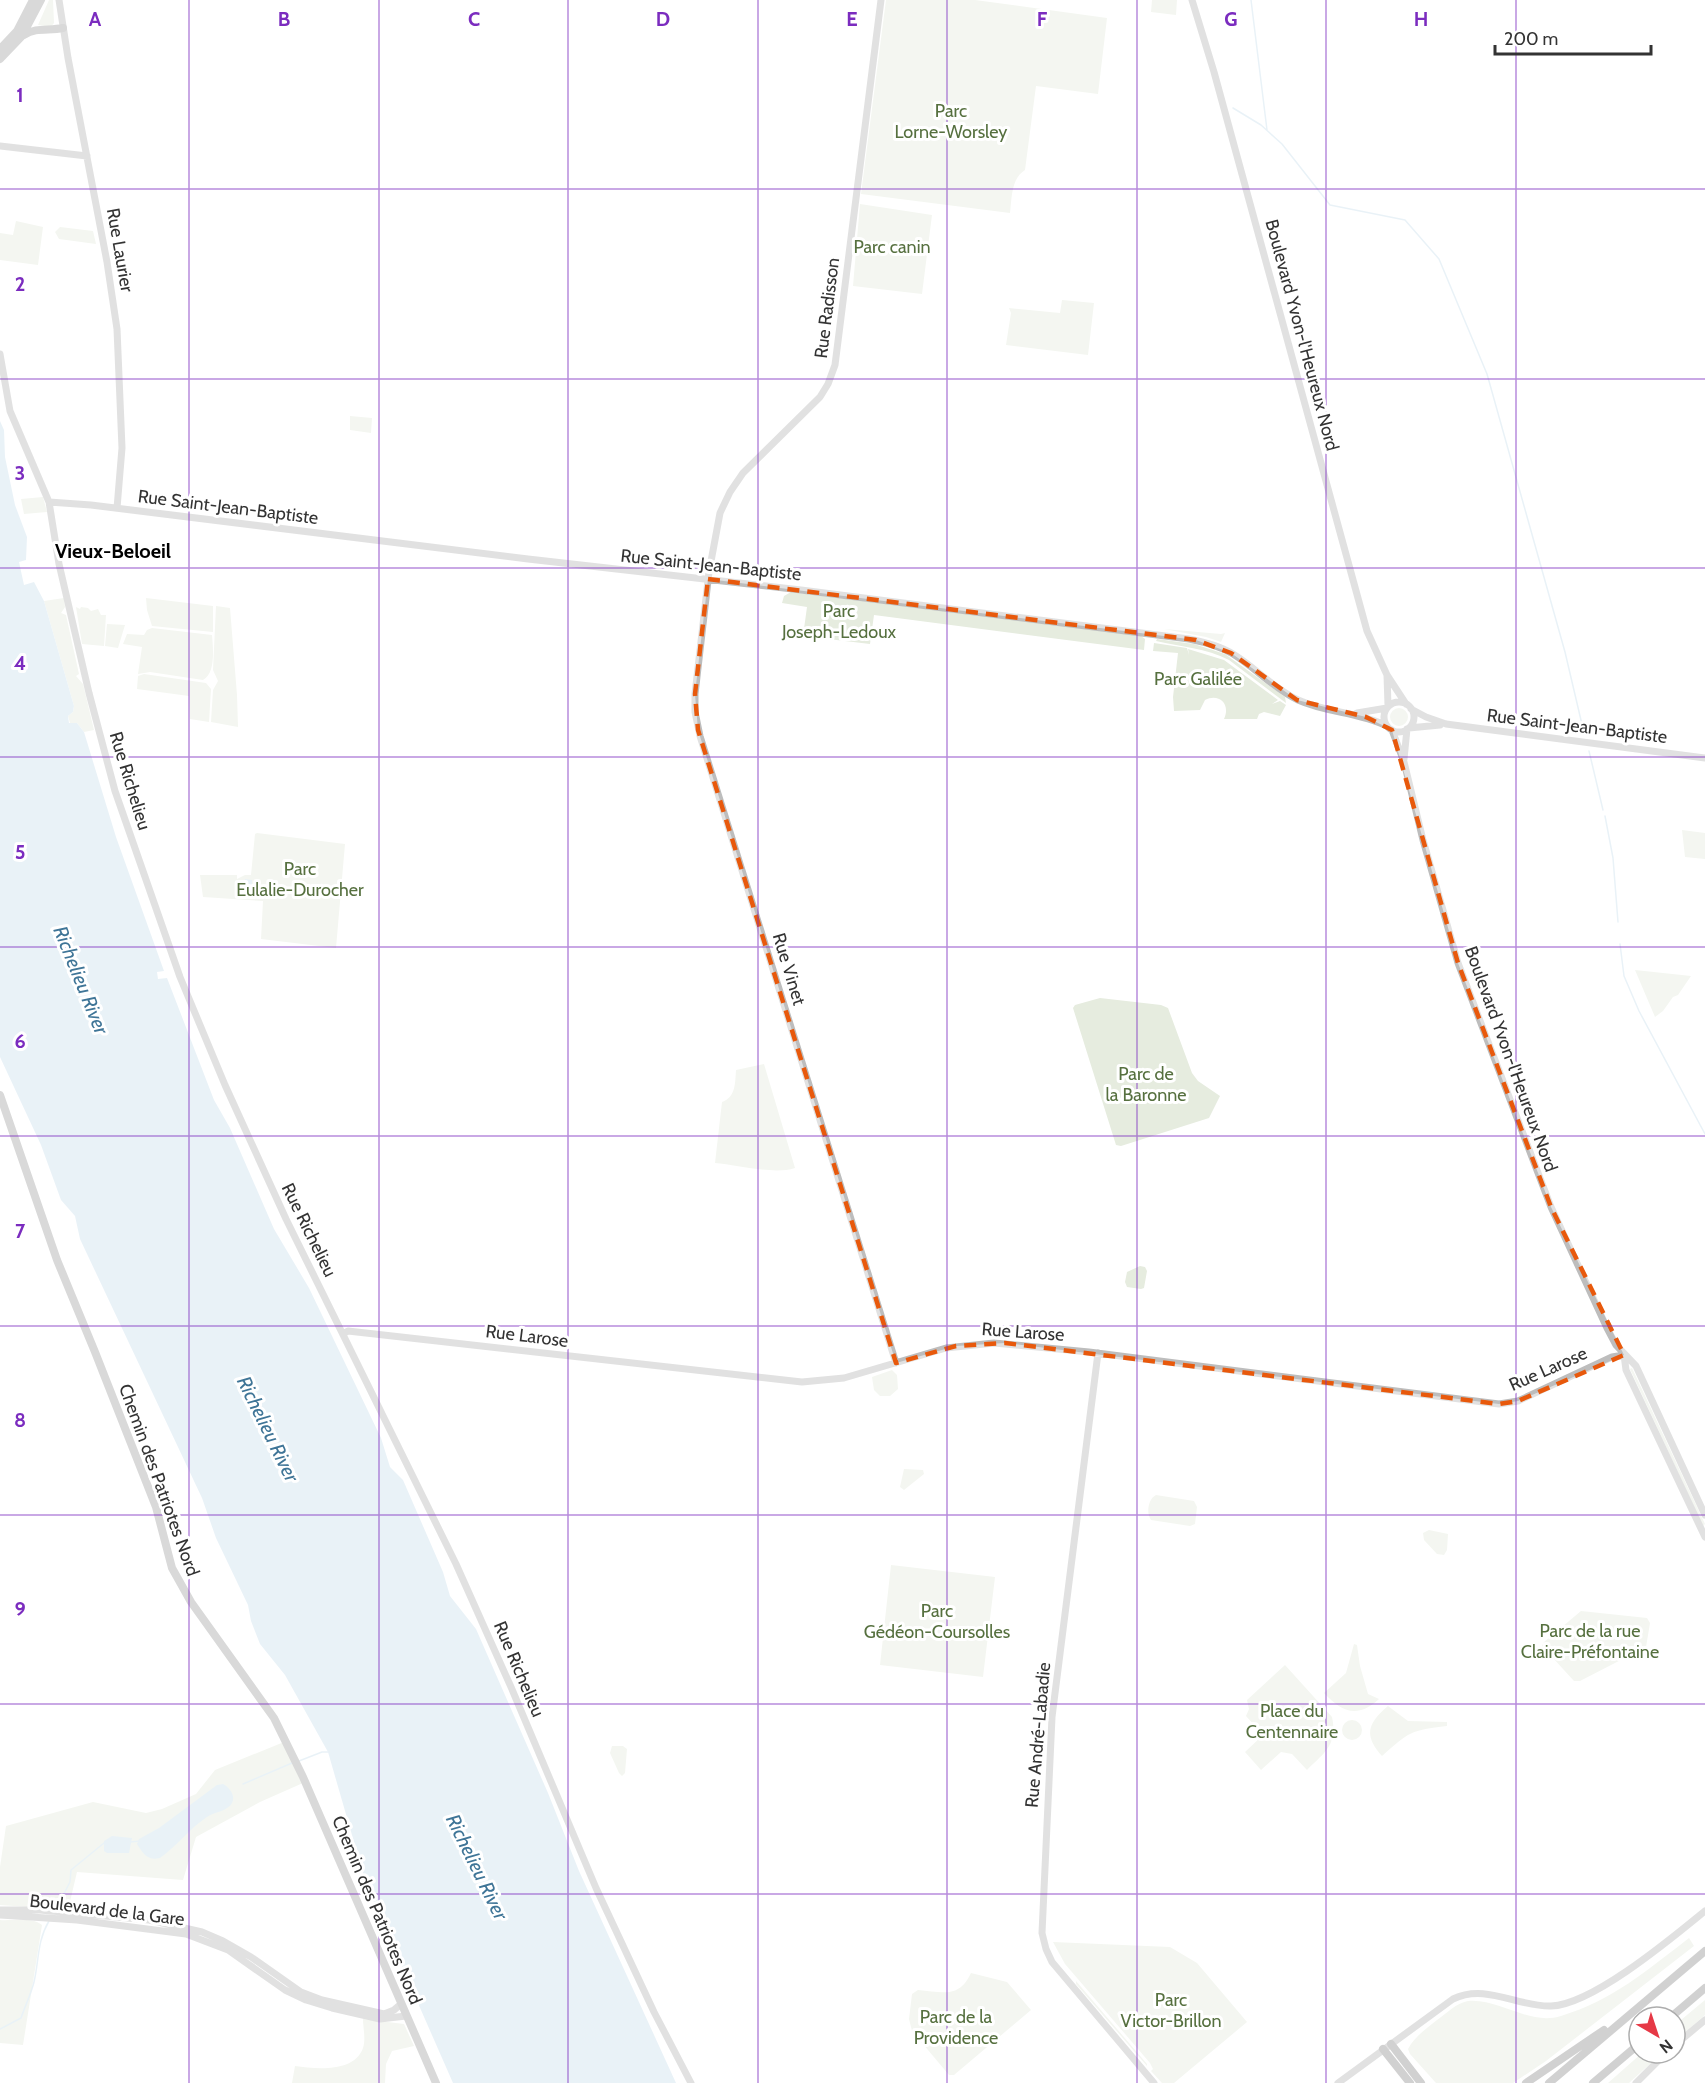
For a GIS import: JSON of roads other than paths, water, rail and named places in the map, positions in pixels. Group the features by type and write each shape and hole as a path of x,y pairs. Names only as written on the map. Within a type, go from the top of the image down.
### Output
{"highway":[{"path":"1641,2005 1705,1951"},
{"path":"1685,2005 1705,1988"},
{"path":"1526,2083 1627,2015"},
{"path":"1549,2083 1627,2017"},
{"path":"1387,2046 1410,2083"},
{"path":"1387,2046 1421,2083"},
{"path":"1593,2083 1627,2054"}],"main road":[{"path":"0,49 25,18 33,0"},
{"path":"0,59 22,36 41,0"},
{"path":"22,36 35,29 63,28"},
{"name":"Chemin des Patriotes Nord","path":"0,1095 57,1260 156,1507 172,1568 191,1602 279,1726 436,2083"}],"street":[{"path":"25,18 28,0"},
{"name":"Rue Laurier","path":"59,0 117,329 122,452 117,508"},
{"name":"Rue Radisson","path":"708,579 717,525 730,492 750,465 817,401 834,370 838,354 881,0"},
{"name":"Boulevard Yvon-l'Heureux Nord","path":"1192,0 1214,72 1365,625 1387,675 1408,706"},
{"path":"0,146 87,156"},
{"name":"Rue Richelieu","path":"0,354 10,410 49,502 59,564 94,713 120,809 159,921 225,1085 286,1220 459,1572 507,1677 596,1888 654,2012 691,2083"},
{"name":"Rue Saint-Jean-Baptiste","path":"49,502 117,508 708,579 1196,640 1218,646 1234,655 1297,700 1373,719 1390,728"},
{"name":"Rue Vinet","path":"708,579 695,694 698,730 896,1363"},
{"name":"Boulevard Yvon-l'Heureux Nord","path":"1387,675 1388,707"},
{"path":"1397,702 1408,706 1413,719 1408,728 1401,732 1390,728 1384,718 1388,707 1397,702"},
{"name":"Rue Saint-Jean-Baptiste","path":"1408,706 1430,719 1446,724 1705,758"},
{"name":"Rue Saint-Jean-Baptiste","path":"1351,713 1388,707"},
{"name":"Rue Saint-Jean-Baptiste","path":"1408,728 1446,724"},
{"name":"Boulevard Yvon-l'Heureux Nord","path":"1390,728 1404,762 1423,840 1460,968 1557,1221 1616,1345 1636,1366 1705,1515"},
{"name":"Boulevard Yvon-l'Heureux Nord","path":"1404,762 1408,728"},
{"name":"Rue Larose","path":"343,1334 348,1331 784,1381 816,1382 836,1380 946,1348 980,1343 1017,1344 1499,1404 1518,1401 1612,1357 1624,1355"},
{"name":"Rue André-Labadie","path":"1098,1353 1052,1717 1042,1929 1046,1949 1052,1962 1154,2083"},
{"name":"Boulevard Yvon-l'Heureux Nord","path":"1624,1355 1626,1370 1705,1537"},
{"name":"Boulevard de la Gare","path":"0,1910 49,1911 170,1924 202,1932 223,1941 251,1957 291,1986 311,1996 384,2014 401,2004"},
{"path":"1338,2083 1449,2001 1467,1994 1487,1993 1538,2006 1560,2005 1573,2001 1641,1961 1705,1911"},
{"name":"Boulevard de la Gare","path":"0,1915 117,1924 186,1934 228,1950 285,1990 306,2000 380,2019 406,2016"},
{"path":"1687,2035 1705,2020"},
{"path":"1636,2083 1654,2065"}],"water":[{"name":"Richelieu River","path":"0,421 4,430 5,457 15,505 27,537 26,560 19,562 24,585 34,582 44,601 74,706 73,712 68,716 69,723 77,723 84,732 116,837 164,971 157,972 158,979 167,978 214,1100 230,1128 274,1229 309,1288 381,1438 390,1467 403,1480 443,1572 450,1596 476,1629 548,1793 579,1871 676,2083 453,2083 367,1887 328,1752 285,1675 260,1644 251,1621 248,1605 216,1538 202,1498 80,1239 75,1216 61,1200 41,1145 0,1057"},
{"path":"245,879 252,880 252,887 258,888 257,898 237,896 238,886 244,886"},
{"path":"223,1784 230,1789 232,1794 233,1800 230,1806 201,1821 160,1858 149,1858 144,1854 137,1844 139,1839 159,1828 217,1785"},
{"path":"112,1836 132,1838 129,1853 104,1851 104,1841"}],"waterway":[{"path":"1251,0 1267,130"},
{"path":"1233,108 1261,125 1282,144 1330,205 1405,220 1439,259 1487,374 1565,652 1584,733"},
{"path":"1589,751 1603,810"},
{"path":"1605,816 1613,858 1618,922"},
{"path":"1620,944 1624,976 1639,1011 1705,1134"},
{"path":"299,1761 322,1752 329,1752"},
{"path":"243,1784 292,1763"},
{"path":"130,1842 140,1841"},
{"path":"56,1909 70,1882 71,1870 104,1843"},
{"path":"0,2029 21,2018 33,1986 40,1944 49,1921"}],"district":[{"name":"Vieux-Beloeil","path":"113,551"}],"park label":[{"name":"Parc Lorne-Worsley","path":"951,121"},
{"name":"Parc canin","path":"892,247"},
{"name":"Parc Joseph-Ledoux","path":"839,621"},
{"name":"Parc Galilée","path":"1198,679"},
{"name":"Parc Eulalie-Durocher","path":"300,879"},
{"name":"Parc de la Baronne","path":"1146,1084"},
{"name":"Parc Gédéon-Coursolles","path":"937,1621"},
{"name":"Parc de la rue Claire-Préfontaine","path":"1590,1641"},
{"name":"Place du Centennaire","path":"1292,1721"},
{"name":"Parc Victor-Brillon","path":"1171,2010"},
{"name":"Parc de la Providence","path":"956,2027"}]}
